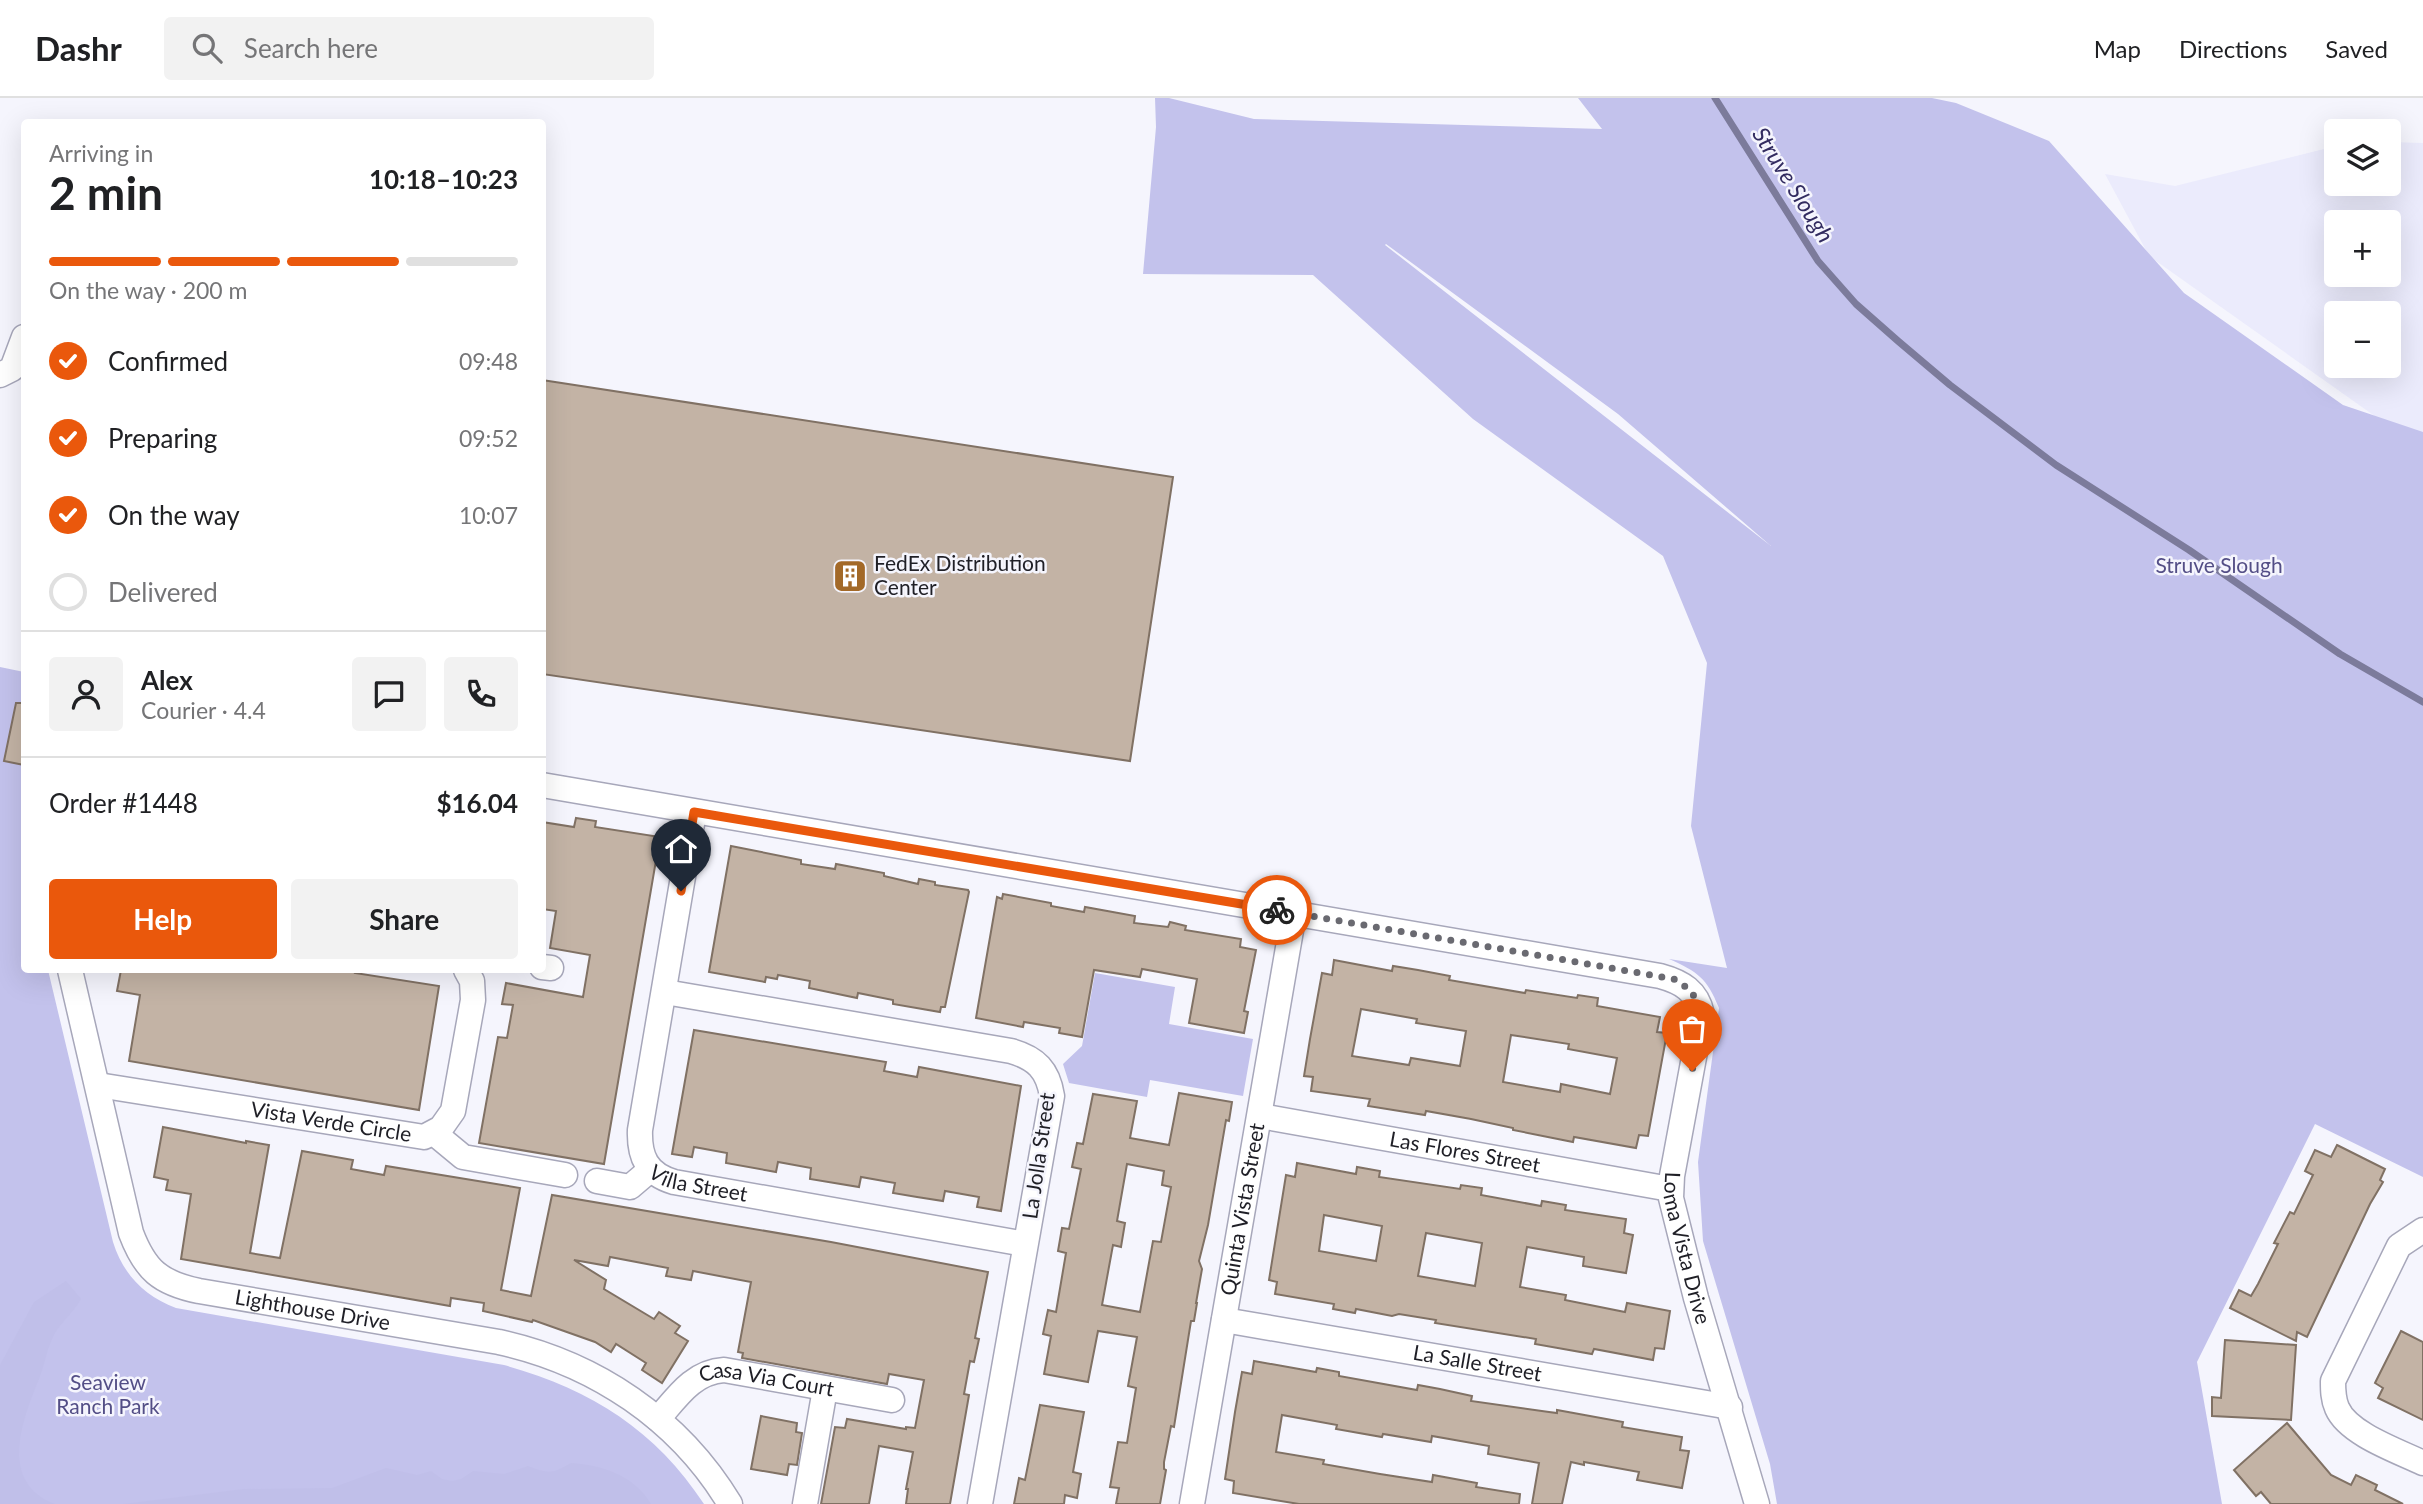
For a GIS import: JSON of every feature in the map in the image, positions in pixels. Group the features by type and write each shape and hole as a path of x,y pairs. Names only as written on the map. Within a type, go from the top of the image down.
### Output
{"street":[{"path":"0,375 12,369 21,345"},
{"path":"546,786 1294,913"},
{"name":"Villa Street","path":"694,812 640,1130 641,1155 650,1170 662,1179 674,1182 1025,1244"},
{"name":"Loma Vista Drive","path":"1294,913 1660,976 1674,979 1689,989 1700,1006 1701,1024 1670,1189 1696,1298 1757,1504"},
{"name":"Quinta Vista Street","path":"1192,1504 1294,913"},
{"name":"Lighthouse Drive","path":"72,973 131,1233 138,1253 159,1277 199,1291 527,1348 576,1366 630,1397 658,1419 704,1466 730,1504"},
{"name":"Vista Verde Circle","path":"98,1085 424,1137 434,1133 449,1120 456,1100 473,1000 471,973"},
{"name":"La Jolla Street","path":"665,992 1011,1051 1035,1061 1050,1083 1052,1096 980,1504"},
{"name":"Las Flores Street","path":"1260,1116 1670,1189"},
{"path":"434,1133 463,1157 565,1175"},
{"path":"597,1181 630,1187 650,1170"},
{"path":"2423,1230 2399,1246 2333,1381 2333,1396 2337,1409 2345,1420 2362,1433 2423,1463"},
{"name":"La Salle Street","path":"1224,1320 1730,1407"},
{"name":"Casa Via Court","path":"658,1419 700,1375 724,1370 892,1400"},
{"path":"805,1504 825,1389"}],"shaded area":[{"path":"2401,142 2423,143 2423,442 2393,429 2149,256 2105,174 2175,186 2324,149 2324,196 2401,196"},
{"path":"66,1281 81,1299 55,1333 50,1344 26,1415 19,1451 27,1482 38,1494 55,1504 0,1504 0,1365 34,1302"},
{"path":"571,1463 616,1473 636,1486 651,1504 123,1504 243,1489 332,1488 386,1468 417,1475 431,1471 442,1479 452,1481 473,1471 504,1474 528,1466 550,1472"}],"green space":[{"name":"Struve Slough","path":"1155,98 1169,98 1254,119 1602,129 1578,98 1932,98 1956,103 2049,141 2184,293 2343,405 2423,432 2423,1177 2315,1124 2197,1362 2222,1504 1777,1504 1770,1464 1703,1241 1698,1162 1719,1008 1700,977 1669,959 1727,968 1691,826 1707,663 1663,556 1473,419 1313,275 1143,274 1156,127","holes":["1386,244 1618,414 1771,546 1385,245"]},
{"name":"Seaview Ranch Park","path":"0,667 21,671 21,973 49,973 113,1242 129,1274 154,1297 176,1308 504,1365 565,1386 618,1415 642,1433 685,1477 704,1504 0,1504"},
{"path":"1095,973 1175,987 1169,1024 1253,1039 1243,1096 1150,1080 1147,1097 1069,1083 1063,1064 1082,1046"}],"building":[{"name":"FedEx Distribution Center","path":"546,381 1173,477 1130,761 546,675"},
{"path":"16,703 21,703 21,764 4,761"},
{"path":"576,818 596,821 595,827 660,837 604,1164 479,1143 498,1037 507,1038 513,1005 502,1004 506,983 583,997 590,955 550,948 556,911 546,910 546,823 574,827"},
{"path":"731,846 801,860 801,864 835,869 836,864 884,873 884,876 918,884 919,879 935,882 935,885 968,890 945,1007 941,1007 940,1012 893,1004 893,1000 858,993 857,998 809,988 810,981 778,975 777,979 766,977 765,982 709,972"},
{"path":"1003,894 1084,912 1085,907 1135,916 1134,923 1168,927 1170,922 1186,926 1185,930 1241,939 1240,947 1256,950 1244,1011 1248,1012 1244,1033 1189,1023 1197,979 1142,969 1140,977 1094,970 1082,1037 1059,1033 1060,1028 1024,1022 1023,1027 976,1018 997,897 1002,899"},
{"path":"1334,960 1392,971 1393,966 1450,976 1449,980 1525,993 1526,990 1577,998 1578,995 1598,998 1597,1006 1660,1017 1657,1032 1667,1033 1648,1136 1639,1135 1636,1148 1574,1137 1573,1142 1426,1111 1425,1115 1368,1106 1370,1099 1311,1091 1313,1077 1304,1076 1310,1039 1322,973 1332,975","holes":["1361,1009 1417,1019 1416,1023 1466,1031 1460,1066 1411,1058 1409,1065 1352,1056","1511,1035 1569,1044 1568,1049 1617,1058 1610,1094 1561,1084 1560,1092 1503,1082"]},
{"path":"120,973 355,973 439,986 419,1110 129,1061 140,995 117,991"},
{"path":"694,1030 886,1062 884,1071 917,1077 919,1067 1021,1086 1001,1211 977,1207 979,1197 945,1191 943,1201 893,1193 895,1183 861,1177 859,1187 810,1179 811,1168 778,1162 776,1172 726,1163 727,1153 694,1147 692,1157 672,1154"},
{"path":"1179,1093 1232,1102 1229,1121 1226,1120 1199,1261 1202,1269 1197,1303 1194,1321 1191,1321 1174,1427 1171,1426 1164,1462 1166,1470 1160,1504 1116,1504 1119,1488 1110,1487 1118,1442 1127,1443 1136,1388 1128,1386 1137,1337 1098,1331 1088,1382 1044,1374 1051,1336 1043,1334 1048,1310 1056,1312 1066,1253 1058,1251 1062,1228 1069,1229 1081,1169 1072,1167 1077,1143 1083,1144 1093,1094 1137,1101 1130,1138 1169,1145","holes":["1127,1164 1164,1171 1162,1185 1171,1187 1161,1242 1153,1241 1140,1312 1102,1305 1113,1245 1121,1247 1125,1223 1117,1221"]},
{"path":"163,1127 269,1145 250,1253 280,1258 302,1151 353,1160 351,1169 384,1175 386,1166 520,1188 501,1290 531,1296 552,1195 831,1242 988,1272 975,1338 979,1339 974,1362 970,1361 964,1394 969,1395 950,1504 906,1504 913,1452 879,1446 869,1504 821,1504 835,1427 845,1428 847,1419 906,1429 915,1428 924,1380 889,1374 887,1384 742,1358 743,1353 738,1352 751,1282 693,1271 691,1280 666,1276 668,1268 610,1257 608,1266 574,1260 606,1280 604,1289 654,1319 659,1312 680,1326 675,1333 688,1341 662,1383 642,1370 646,1363 616,1344 611,1352 595,1342 533,1320 532,1322 483,1311 484,1303 451,1298 450,1306 181,1259 191,1194 166,1190 168,1180 154,1177"},
{"path":"2337,1145 2385,1169 2380,1180 2383,1182 2307,1337 2297,1332 2296,1341 2230,1308 2239,1290 2251,1296 2258,1284 2278,1244 2274,1243 2290,1212 2294,1214 2313,1175 2305,1171 2315,1150 2331,1157"},
{"path":"1297,1163 1356,1174 1357,1167 1380,1171 1379,1177 1460,1189 1461,1185 1482,1188 1481,1195 1541,1206 1542,1201 1566,1205 1565,1210 1626,1219 1624,1233 1633,1235 1626,1273 1583,1266 1584,1257 1527,1247 1520,1287 1566,1295 1565,1300 1625,1312 1627,1303 1670,1311 1664,1349 1655,1348 1653,1360 1594,1349 1592,1354 1535,1344 1536,1339 1435,1323 1436,1320 1356,1309 1355,1313 1333,1309 1334,1304 1275,1294 1277,1282 1269,1280 1286,1175 1295,1177","holes":["1324,1215 1382,1226 1376,1261 1319,1251","1426,1233 1482,1243 1475,1286 1418,1276"]},
{"path":"2401,1331 2423,1342 2423,1420 2378,1398 2383,1388 2375,1383"},
{"path":"2225,1340 2296,1345 2291,1420 2212,1416 2212,1397 2221,1398"},
{"path":"1254,1361 1316,1372 1317,1368 1339,1372 1339,1376 1417,1390 1418,1385 1472,1396 1471,1401 1557,1413 1557,1410 1623,1422 1622,1427 1682,1437 1680,1450 1689,1451 1682,1488 1637,1480 1639,1472 1571,1462 1562,1504 1532,1504 1539,1463 1488,1454 1489,1446 1432,1436 1431,1442 1383,1434 1382,1437 1282,1415 1276,1452 1324,1460 1323,1464 1380,1474 1432,1482 1433,1475 1477,1483 1476,1487 1520,1494 1519,1504 1299,1504 1233,1493 1234,1481 1225,1479 1235,1412 1242,1372 1252,1374"},
{"path":"1040,1405 1084,1412 1073,1472 1081,1474 1077,1498 1065,1495 1064,1504 1014,1504 1019,1478 1025,1480"},
{"path":"761,1416 797,1423 796,1432 802,1433 797,1465 789,1464 787,1475 751,1469"},
{"path":"2287,1423 2331,1475 2351,1485 2356,1475 2377,1485 2375,1490 2403,1504 2271,1504 2261,1492 2256,1496 2234,1470"}],"waterway":[{"name":"Struve Slough","path":"1715,98 1818,261 1856,304 1898,341 1950,385 2056,465 2189,550 2340,654 2423,702"}],"way so far":[{"path":"1277,910 1674,979 1689,989 1697,999 1702,1014 1692,1071"}],"place":[{"name":"FedEx Distribution Center","path":"850,576"}],"route":[{"path":"681,891 694,812 1277,910"}]}
